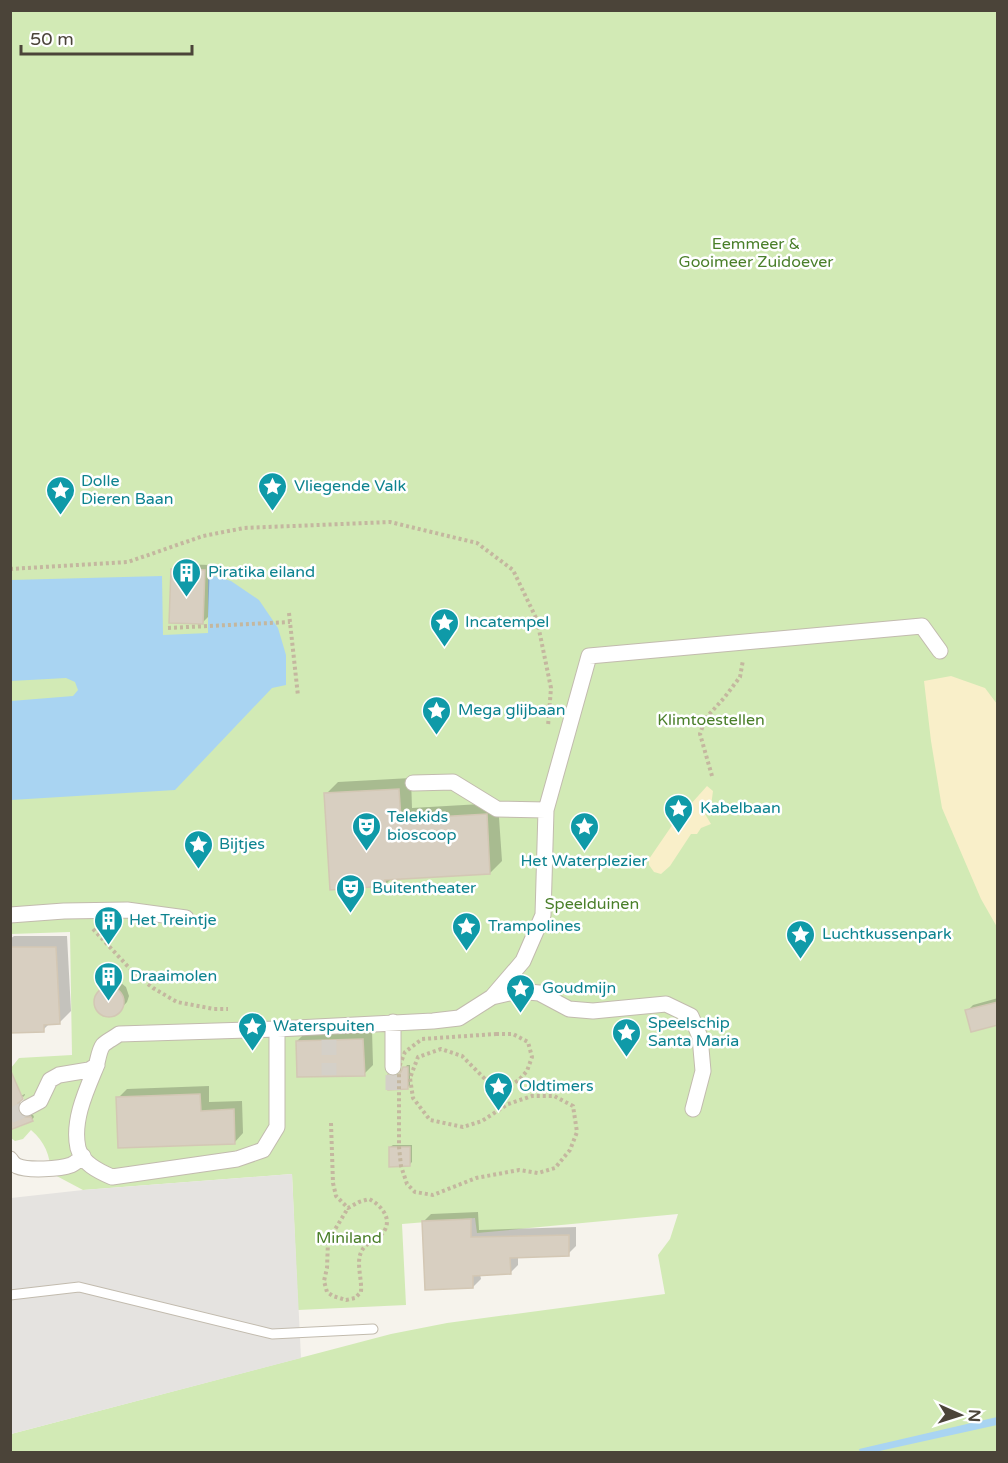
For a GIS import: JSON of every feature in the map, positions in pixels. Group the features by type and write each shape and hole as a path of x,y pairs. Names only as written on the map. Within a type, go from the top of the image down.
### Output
{"street":[{"path":"277,1029 277,1127 263,1150 237,1159 112,1177 97,1171 78,1149 77,1130 80,1107 102,1046 118,1034 433,1021 459,1018 492,997 523,961 543,915 546,810 589,656 922,626 940,651"},
{"path":"413,783 453,782 497,809 546,810"},
{"path":"10,915 127,910 186,918"},
{"path":"492,997 518,991 539,993 569,1009 593,1011 666,1004 691,1016 700,1037 703,1071 693,1109"},
{"path":"393,1022 393,1067"},
{"path":"27,1108 40,1101 50,1080 59,1075 89,1070 97,1065"},
{"path":"10,1159 15,1165 26,1169 51,1168 74,1164 83,1156"}],"lane":[{"path":"10,1294 79,1287 272,1334 373,1329"}],"path":[{"path":"10,569 128,562 202,536 244,528 390,522 477,543 513,570 537,620 552,688 548,730"},
{"path":"288,613 298,696"},
{"path":"168,628 290,622"},
{"path":"712,776 700,735 705,719 740,677 745,642"},
{"path":"89,925 134,973 153,988 177,1002 214,1009 235,1010"},
{"path":"513,1034 528,1042 532,1057 527,1071 519,1080 508,1086 488,1082 462,1056 441,1049 418,1057 410,1078 413,1098 430,1120 463,1127 482,1121 508,1104 532,1096 554,1096 573,1106 577,1132 570,1150 555,1168 538,1173 519,1170 476,1179 433,1195 415,1192 407,1184 401,1166 399,1147 399,1067 405,1052 422,1039 513,1034"},
{"path":"331,1123 333,1183 336,1196 348,1208"},
{"path":"369,1199 378,1204 386,1214 387,1224 381,1235 364,1247 360,1257 361,1292 355,1298 346,1300 327,1292 324,1281 328,1241 348,1208 369,1199"}],"green space":[{"path":"11,11 997,11 997,1452 11,1452 11,1434 391,1334 447,1323 665,1294 658,1255 670,1239 678,1214 477,1233 475,1218 402,1224 406,1305 298,1310 292,1174 83,1190 51,1173 46,1149 31,1130 23,1139 15,1141 11,1138 11,1123 19,1127 33,1121 22,1095 18,1097 11,1089 11,1068 19,1058 72,1055 70,932 11,934"}],"sand":[{"path":"951,676 985,688 997,704 997,927 981,899 942,808 924,681"},
{"path":"707,786 713,791 711,806 705,814 711,824 701,828 697,834 691,834 670,866 661,874 654,872 649,865 649,859 673,824"}],"shaded area":[{"path":"292,1174 301,1358 11,1434 11,1198 83,1190"}],"water":[{"path":"208,574 231,581 259,600 278,628 286,655 286,685 272,688 175,790 11,800 11,701 73,696 78,690 75,682 66,678 11,681 11,580 162,576 163,635 208,633"},
{"path":"997,1417 997,1425 875,1452 860,1452 859,1449"}],"building":[{"name":"Piratika eiland","path":"171,569 205,570 203,624 169,623"},
{"path":"399,789 401,819 487,814 490,874 385,880 386,886 330,890 324,793"},
{"path":"10,947 56,947 60,1024 44,1025 44,1032 10,1033"},
{"name":"Draaimolen","path":"109,987 115,988 123,996 123,1008 115,1016 109,1017 103,1016 95,1008 94,1002 95,996 103,988"},
{"path":"998,1002 998,1025 971,1032 965,1010"},
{"path":"363,1039 365,1076 297,1077 296,1041"},
{"path":"403,1067 408,1067 408,1089 388,1090 388,1075 397,1076"},
{"path":"10,1069 23,1099 18,1103 18,1112 22,1117 31,1117 33,1121 10,1130"},
{"path":"200,1094 201,1111 234,1109 235,1144 118,1148 116,1097"},
{"path":"389,1147 410,1147 410,1166 389,1167"},
{"path":"471,1219 471,1237 569,1235 569,1256 510,1258 511,1274 473,1276 473,1288 425,1290 422,1221"}],"tunnel":[{"path":"329,1040 329,1075"},
{"path":"393,1067 393,1090"},
{"path":"10,1116 27,1108"}],"place":[{"name":"Vliegende Valk","path":"273,512"},
{"name":"Dolle Dieren Baan","path":"60,516"},
{"name":"Piratika eiland","path":"187,598"},
{"name":"Incatempel","path":"444,648"},
{"name":"Mega glijbaan","path":"437,736"},
{"name":"Kabelbaan","path":"679,834"},
{"name":"Telekids bioscoop","path":"366,852"},
{"name":"Het Waterplezier","path":"584,852"},
{"name":"Bijtjes","path":"198,870"},
{"name":"Buitentheater","path":"351,914"},
{"name":"Het Treintje","path":"108,946"},
{"name":"Trampolines","path":"467,952"},
{"name":"Luchtkussenpark","path":"801,960"},
{"name":"Draaimolen","path":"109,1002"},
{"name":"Goudmijn","path":"521,1014"},
{"name":"Waterspuiten","path":"252,1052"},
{"name":"Speelschip Santa Maria","path":"627,1058"},
{"name":"Oldtimers","path":"498,1112"}],"park label":[{"name":"Eemmeer & Gooimeer Zuidoever","path":"756,253"},
{"name":"Klimtoestellen","path":"711,720"},
{"name":"Speelduinen","path":"592,904"},
{"name":"Miniland","path":"349,1238"}]}
